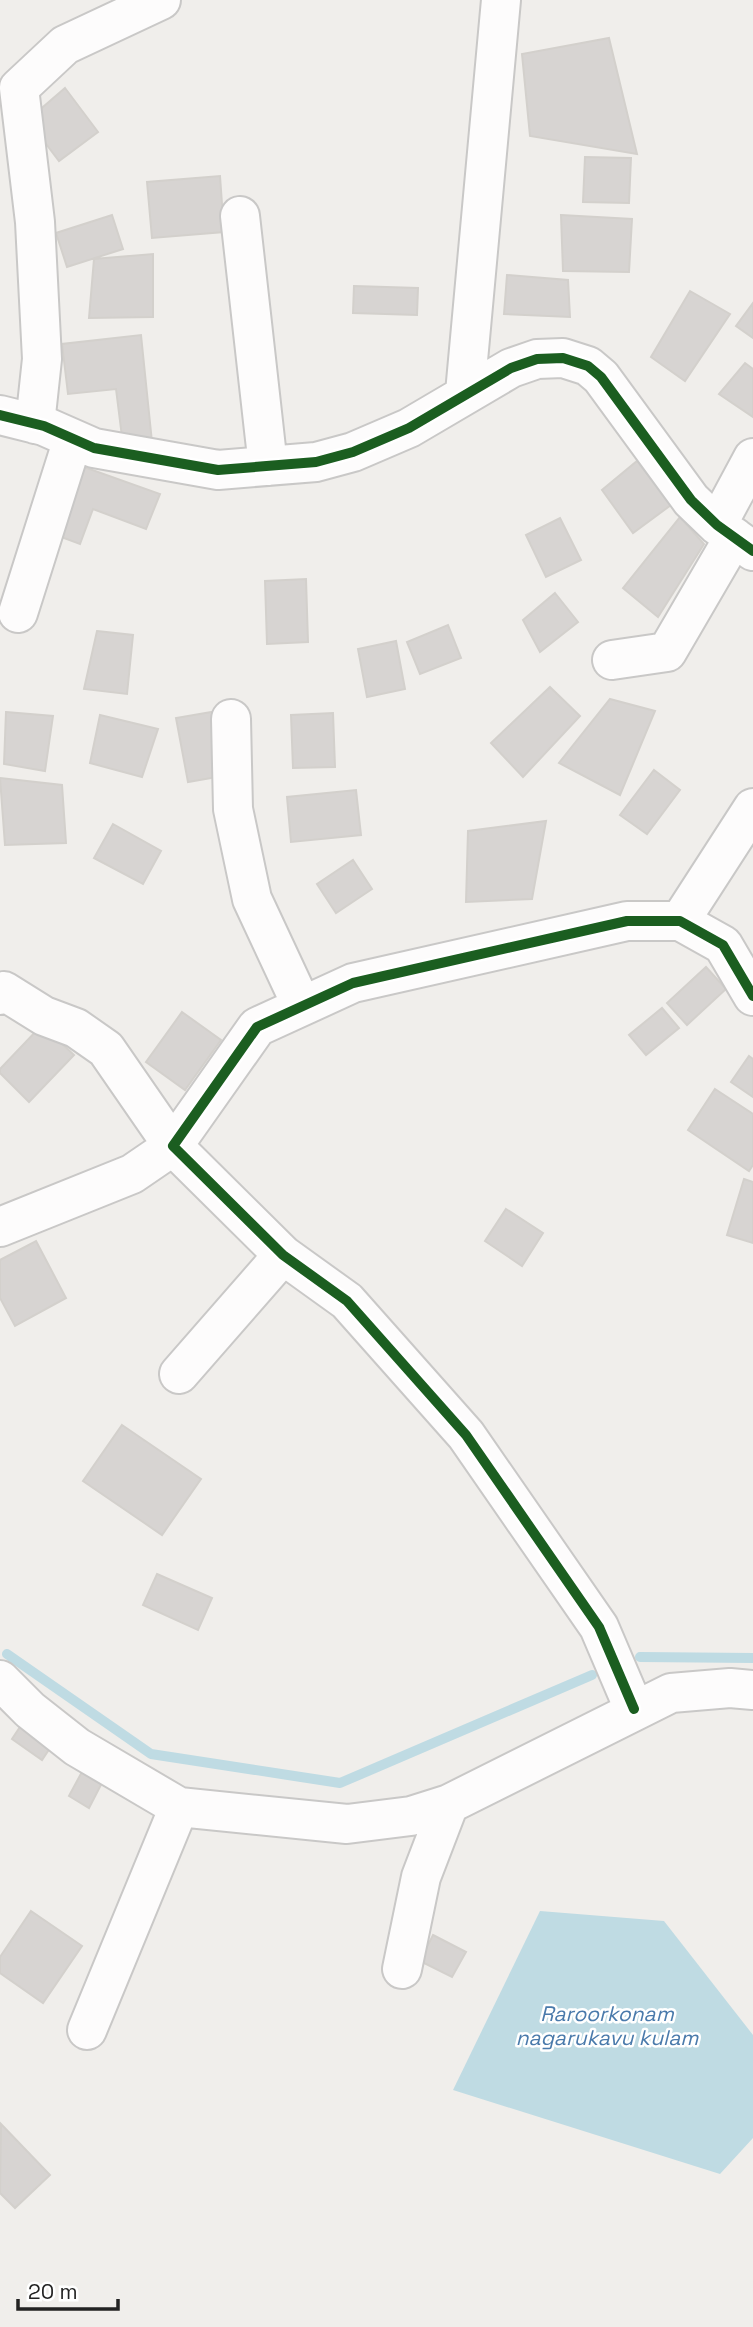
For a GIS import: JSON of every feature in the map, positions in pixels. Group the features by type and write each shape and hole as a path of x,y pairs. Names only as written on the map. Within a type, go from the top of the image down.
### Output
{"street":[{"path":"161,0 65,45 19,88 35,222 42,359 18,419 94,448 218,470 316,463 353,452 409,428 511,368 537,359 563,358 588,366 601,377 691,500 735,538"},
{"path":"466,393 501,0"},
{"path":"240,216 268,466"},
{"path":"18,613 73,439"},
{"path":"612,660 667,652 735,538 753,458"},
{"path":"231,719 233,810 252,899 301,1004"},
{"path":"680,921 753,808"},
{"path":"0,1227 132,1174 173,1146 257,1027 301,1004 353,982 627,921 680,921 723,945 753,996"},
{"path":"0,995 4,991 44,1016 76,1028 106,1049 173,1146 283,1255 347,1301 467,1435 599,1627 634,1709"},
{"path":"180,1374 283,1255"},
{"path":"0,1680 30,1710 77,1747 180,1807 347,1824 411,1816 449,1804 634,1709 671,1693 730,1688 753,1690"},
{"path":"402,1969 421,1877 449,1804"},
{"path":"88,2030 180,1807"}],"water":[{"name":"Raroorkonam nagarukavu kulam","path":"540,1911 664,1921 753,2035 753,2138 720,2174 453,2090"}],"building":[{"path":"609,38 637,154 530,136 522,54"},
{"path":"65,88 98,132 59,161 28,120"},
{"path":"585,157 631,158 629,203 583,202"},
{"path":"220,176 224,232 152,238 147,182"},
{"path":"112,215 123,249 67,267 56,233"},
{"path":"561,215 632,219 629,272 563,271"},
{"path":"153,254 153,317 89,318 94,259"},
{"path":"507,275 568,280 570,317 504,314"},
{"path":"354,286 418,288 417,315 353,313"},
{"path":"690,291 730,314 685,381 651,357"},
{"path":"753,303 753,338 736,326"},
{"path":"141,335 152,442 123,445 116,389 68,394 62,344"},
{"path":"745,363 753,369 753,417 719,394"},
{"path":"53,456 160,494 146,529 93,509 80,544 26,524"},
{"path":"637,461 671,505 633,533 602,490"},
{"path":"680,517 704,544 658,617 623,588"},
{"path":"560,518 581,560 546,577 526,535"},
{"path":"306,579 308,642 267,644 265,581"},
{"path":"555,593 578,622 540,652 523,620"},
{"path":"448,625 461,658 420,674 407,642"},
{"path":"97,631 133,635 127,694 84,689"},
{"path":"396,641 405,689 367,697 358,649"},
{"path":"550,687 580,716 523,777 491,743"},
{"path":"610,699 655,711 620,795 559,763"},
{"path":"229,709 240,773 188,782 176,718"},
{"path":"6,712 53,716 45,771 4,764"},
{"path":"333,713 335,767 293,768 291,715"},
{"path":"100,715 158,729 142,777 90,763"},
{"path":"654,770 680,790 647,834 620,815"},
{"path":"0,778 62,785 66,843 5,845"},
{"path":"356,790 361,835 291,842 287,797"},
{"path":"546,821 532,899 466,902 468,831"},
{"path":"113,824 161,851 143,884 94,858"},
{"path":"353,860 372,889 336,913 317,884"},
{"path":"706,967 726,989 687,1025 667,1003"},
{"path":"662,1008 679,1028 646,1055 629,1035"},
{"path":"182,1012 221,1040 185,1090 146,1062"},
{"path":"42,1025 74,1055 29,1102 0,1073 0,1069"},
{"path":"749,1056 753,1059 753,1097 731,1082"},
{"path":"715,1089 753,1114 753,1165 749,1171 688,1130"},
{"path":"744,1179 753,1182 753,1243 727,1235"},
{"path":"506,1209 543,1233 522,1266 485,1241"},
{"path":"36,1241 66,1298 15,1326 0,1298 0,1260"},
{"path":"122,1425 201,1479 162,1535 83,1481"},
{"path":"157,1574 212,1598 198,1630 143,1605"},
{"path":"24,1721 54,1742 42,1760 12,1739"},
{"path":"84,1768 104,1779 89,1808 69,1796"},
{"path":"31,1911 82,1946 43,2003 0,1973 0,1957"},
{"path":"433,1935 466,1952 452,1977 420,1961"},
{"path":"1,2124 50,2175 15,2208 0,2193"}],"waterway":[{"path":"7,1654 151,1754 340,1783 592,1675"},
{"path":"640,1657 753,1658"}],"cycle path":[{"path":"0,415 44,426 94,448 218,470 316,462 353,452 409,428 511,368 537,359 563,358 588,366 601,377 691,500 717,525 753,551"},
{"path":"634,1709 599,1627 466,1435 347,1301 283,1255 173,1146 257,1027 353,983 627,921 680,921 723,945 753,996"}]}
